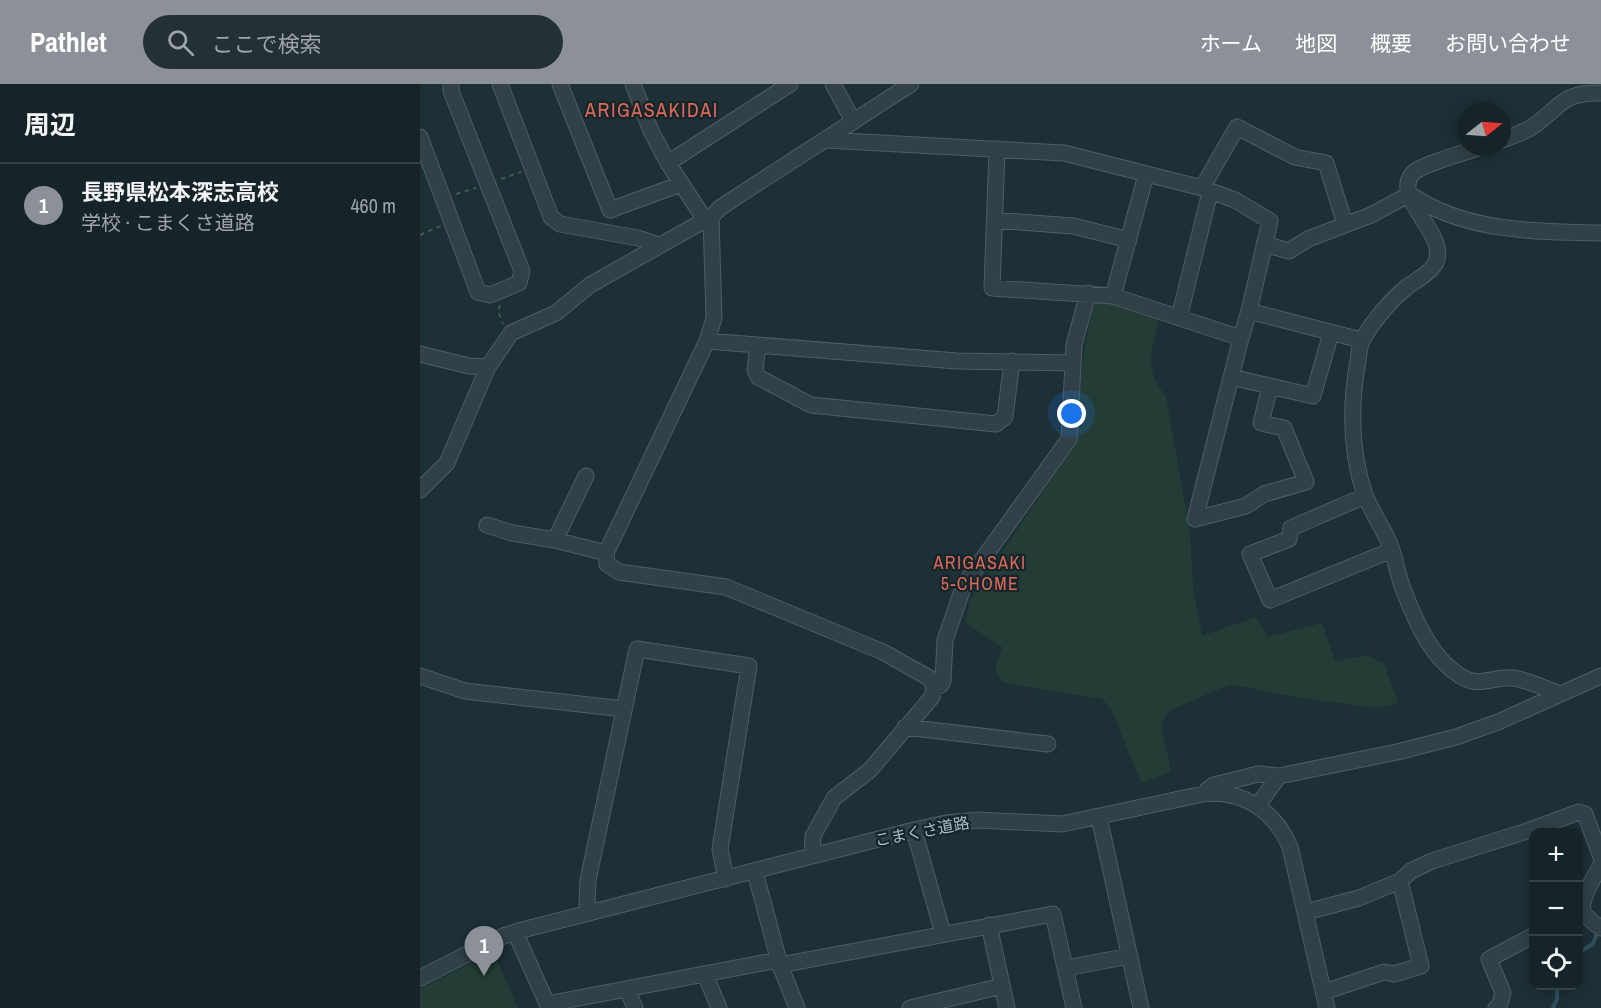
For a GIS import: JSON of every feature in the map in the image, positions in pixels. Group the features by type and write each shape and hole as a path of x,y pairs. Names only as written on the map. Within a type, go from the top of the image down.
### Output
{"street":[{"path":"420,137 478,292 489,295 519,283 522,271 452,92 451,84"},
{"path":"500,84 551,217 560,224 638,238 658,245"},
{"path":"560,84 610,210 681,184"},
{"path":"633,84 651,131 668,163 708,220 714,318 707,341 606,553 607,564 619,572 726,587 883,652 931,679 934,688 932,698 870,770 834,798 813,836 812,856"},
{"path":"668,163 790,84"},
{"path":"833,84 876,142"},
{"path":"420,490 447,463 488,367 511,333 556,312 590,285 658,245 708,220 721,207 911,84"},
{"path":"1511,137 1533,126 1557,104 1572,96 1601,93"},
{"path":"1179,318 1206,190 1237,127 1295,157 1326,163 1345,224"},
{"path":"825,140 1064,153 1206,190 1235,200 1270,221 1250,311 1195,519 1246,506 1264,494 1306,482 1284,428 1261,423 1270,386"},
{"path":"997,149 992,288 1113,296 1241,338"},
{"path":"1457,155 1413,173 1409,183 1414,207 1435,238 1437,256 1434,265 1404,289 1361,340 1354,380 1352,415 1354,452 1365,496 1384,530 1403,590 1424,636 1446,665 1473,682 1513,678 1560,694"},
{"path":"1113,296 1146,175"},
{"path":"1264,244 1289,251 1308,239 1371,214 1410,194"},
{"path":"1410,194 1440,211 1494,225 1560,232 1601,233"},
{"path":"994,220 1073,226 1129,240"},
{"path":"934,688 942,685 945,640 964,585 1069,439 1074,345 1088,293"},
{"path":"1250,311 1361,340"},
{"path":"1231,377 1313,396 1331,333"},
{"path":"707,341 957,361 1073,363"},
{"path":"758,346 755,370 758,378 811,405 996,424 1005,417 1011,362"},
{"path":"420,354 468,366 488,367"},
{"path":"555,540 586,476"},
{"path":"1365,496 1291,528 1289,539 1250,554 1270,600 1392,550"},
{"path":"487,525 512,533 555,540 606,553"},
{"path":"587,904 588,880 636,649 749,666 720,849 726,879"},
{"path":"420,676 465,691 624,710"},
{"path":"1203,794 1214,785 1258,774 1279,776 1397,752 1456,737 1498,722 1601,676"},
{"path":"905,727 1048,744"},
{"path":"1258,806 1279,776"},
{"name":"こまくさ道路","path":"420,978 515,932 914,830 946,823 978,820 1062,824 1203,794 1224,793 1246,799 1258,806 1286,837 1306,912 1327,1008"},
{"path":"1306,912 1359,898 1400,882 1411,871 1432,861 1579,812 1585,814 1601,857"},
{"path":"1099,817 1141,1008"},
{"path":"914,830 943,934"},
{"path":"1583,903 1592,879 1601,866"},
{"path":"755,872 779,962 796,1008"},
{"path":"1324,992 1384,972 1394,974 1422,966 1400,882"},
{"path":"1583,913 1601,928"},
{"path":"515,932 548,1006 705,974 1053,914 1074,1008"},
{"path":"990,925 1007,1008"},
{"path":"1496,1008 1499,1007 1503,993 1489,959 1531,936"},
{"path":"1065,968 1130,956"},
{"path":"705,974 719,1008"},
{"path":"910,1008 1002,986"},
{"path":"627,989 635,1008"}],"path":[{"path":"420,235 452,222"},
{"path":"500,303 498,311 502,323"}],"green space":[{"path":"1094,298 1159,320 1152,351 1152,369 1154,378 1166,396 1190,534 1193,586 1202,636 1256,617 1268,637 1322,623 1335,662 1367,655 1384,663 1398,703 1377,708 1295,697 1230,684 1169,711 1161,723 1171,772 1141,783 1111,709 1102,699 1002,683 995,669 1002,647 966,623 969,602 1075,443 1082,365"},
{"path":"493,952 518,1008 420,1008 420,988"}],"waterway":[{"path":"1583,950 1593,944 1598,931"},
{"path":"1553,1008 1557,999 1557,990"}],"place":[{"name":"長野県松本深志高校","path":"484,976"}],"district":[{"name":"ARIGASAKIDAI","path":"652,110"},
{"name":"ARIGASAKI 5-CHOME","path":"980,573"}]}
